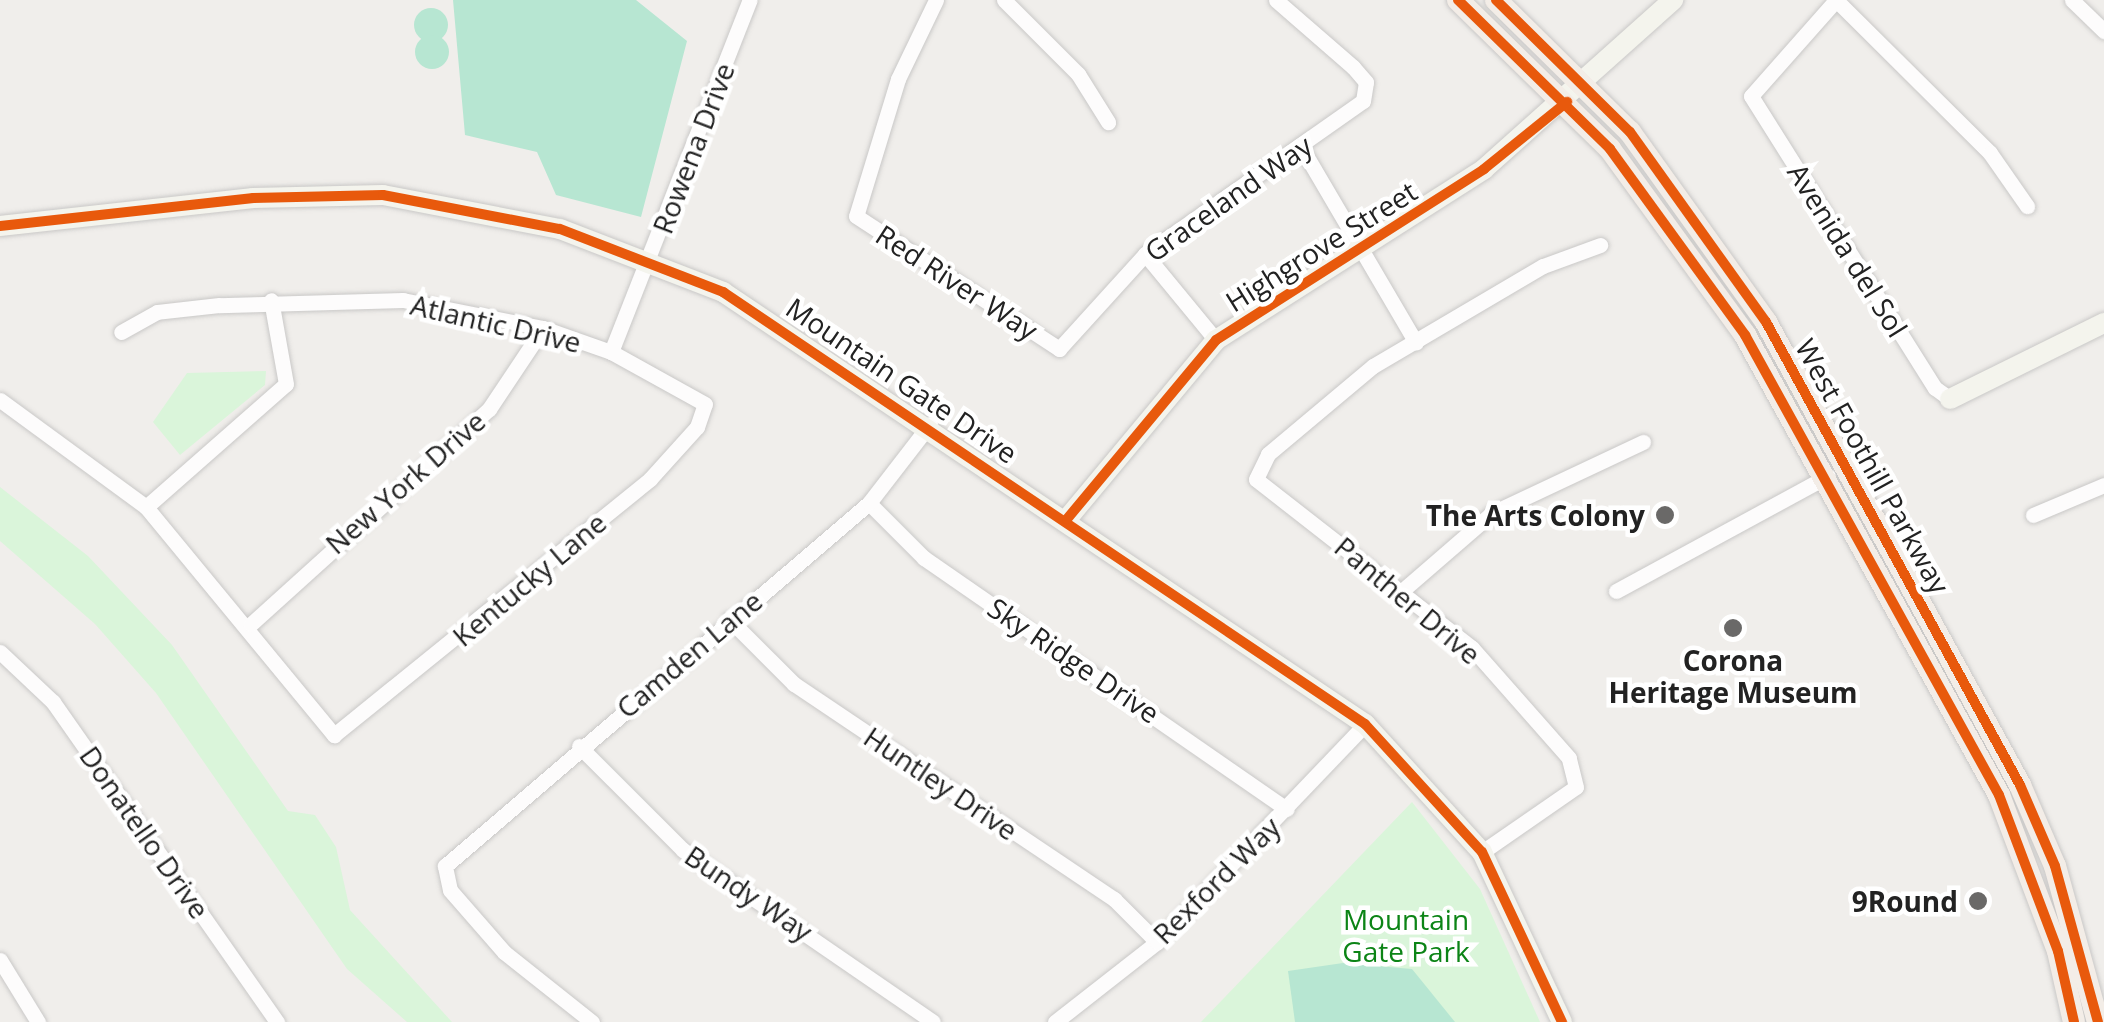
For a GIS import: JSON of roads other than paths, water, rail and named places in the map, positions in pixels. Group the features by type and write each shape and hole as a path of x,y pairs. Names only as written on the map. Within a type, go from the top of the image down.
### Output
{"main road":[{"name":"West Foothill Parkway","path":"1458,0 1567,102 1693,257 1828,476 1999,795 2058,951 2074,1022"},
{"name":"West Foothill Parkway","path":"1496,0 1586,85 1712,242 1849,464 2020,785 2055,866 2098,1022"},
{"name":"Highgrove Street","path":"1068,519 1216,340 1356,245 1484,169 1567,102 1673,0"},
{"name":"Mountain Gate Drive","path":"0,226 253,198 383,196 525,219 650,258 794,333 1365,724 1482,852 1562,1022"},
{"path":"1950,399 2104,323"}],"street":[{"name":"Rowena Drive","path":"612,352 750,0"},
{"name":"Red River Way","path":"936,0 898,79 856,216 1059,348"},
{"path":"1004,0 1078,74 1108,122"},
{"name":"Graceland Way","path":"1059,348 1145,254 1363,101 1366,82 1276,0"},
{"path":"1836,0 1990,153 2028,206"},
{"name":"Avenida del Sol","path":"1836,0 1751,96 1935,388 1950,399"},
{"path":"2072,0 2104,31"},
{"path":"1300,145 1416,342 1543,266 1600,246"},
{"path":"1145,254 1216,340"},
{"path":"146,507 286,384 271,300"},
{"name":"Atlantic Drive","path":"121,332 157,312 271,300 403,300 544,328 612,352 705,404"},
{"name":"New York Drive","path":"250,624 489,409 544,328"},
{"name":"Panther Drive","path":"1416,342 1330,396 1268,454 1256,479 1404,590 1472,648 1569,758 1576,787 1482,852"},
{"path":"0,400 146,507 250,624"},
{"name":"Kentucky Lane","path":"250,624 334,735 650,479 697,427 705,404"},
{"name":"Camden Lane","path":"592,1022 504,952 444,878 454,854 869,503 930,424"},
{"path":"1404,590 1492,513 1643,442"},
{"path":"1616,591 1849,464"},
{"path":"2032,515 2104,486"},
{"name":"Sky Ridge Drive","path":"869,503 924,558 1287,809"},
{"name":"Huntley Drive","path":"729,619 794,684 1114,900 1157,942"},
{"name":"Donatello Drive","path":"0,652 52,702 277,1022"},
{"name":"Rexford Way","path":"1055,1022 1157,942 1365,724"},
{"name":"Bundy Way","path":"579,746 683,850 933,1022"},
{"path":"0,960 38,1022"}],"place":[{"name":"The Arts Colony","path":"1665,515"},
{"name":"Corona Heritage Museum","path":"1733,628"},
{"name":"9Round","path":"1978,901"}],"park label":[{"name":"Mountain Gate Park","path":"1406,935"}]}
